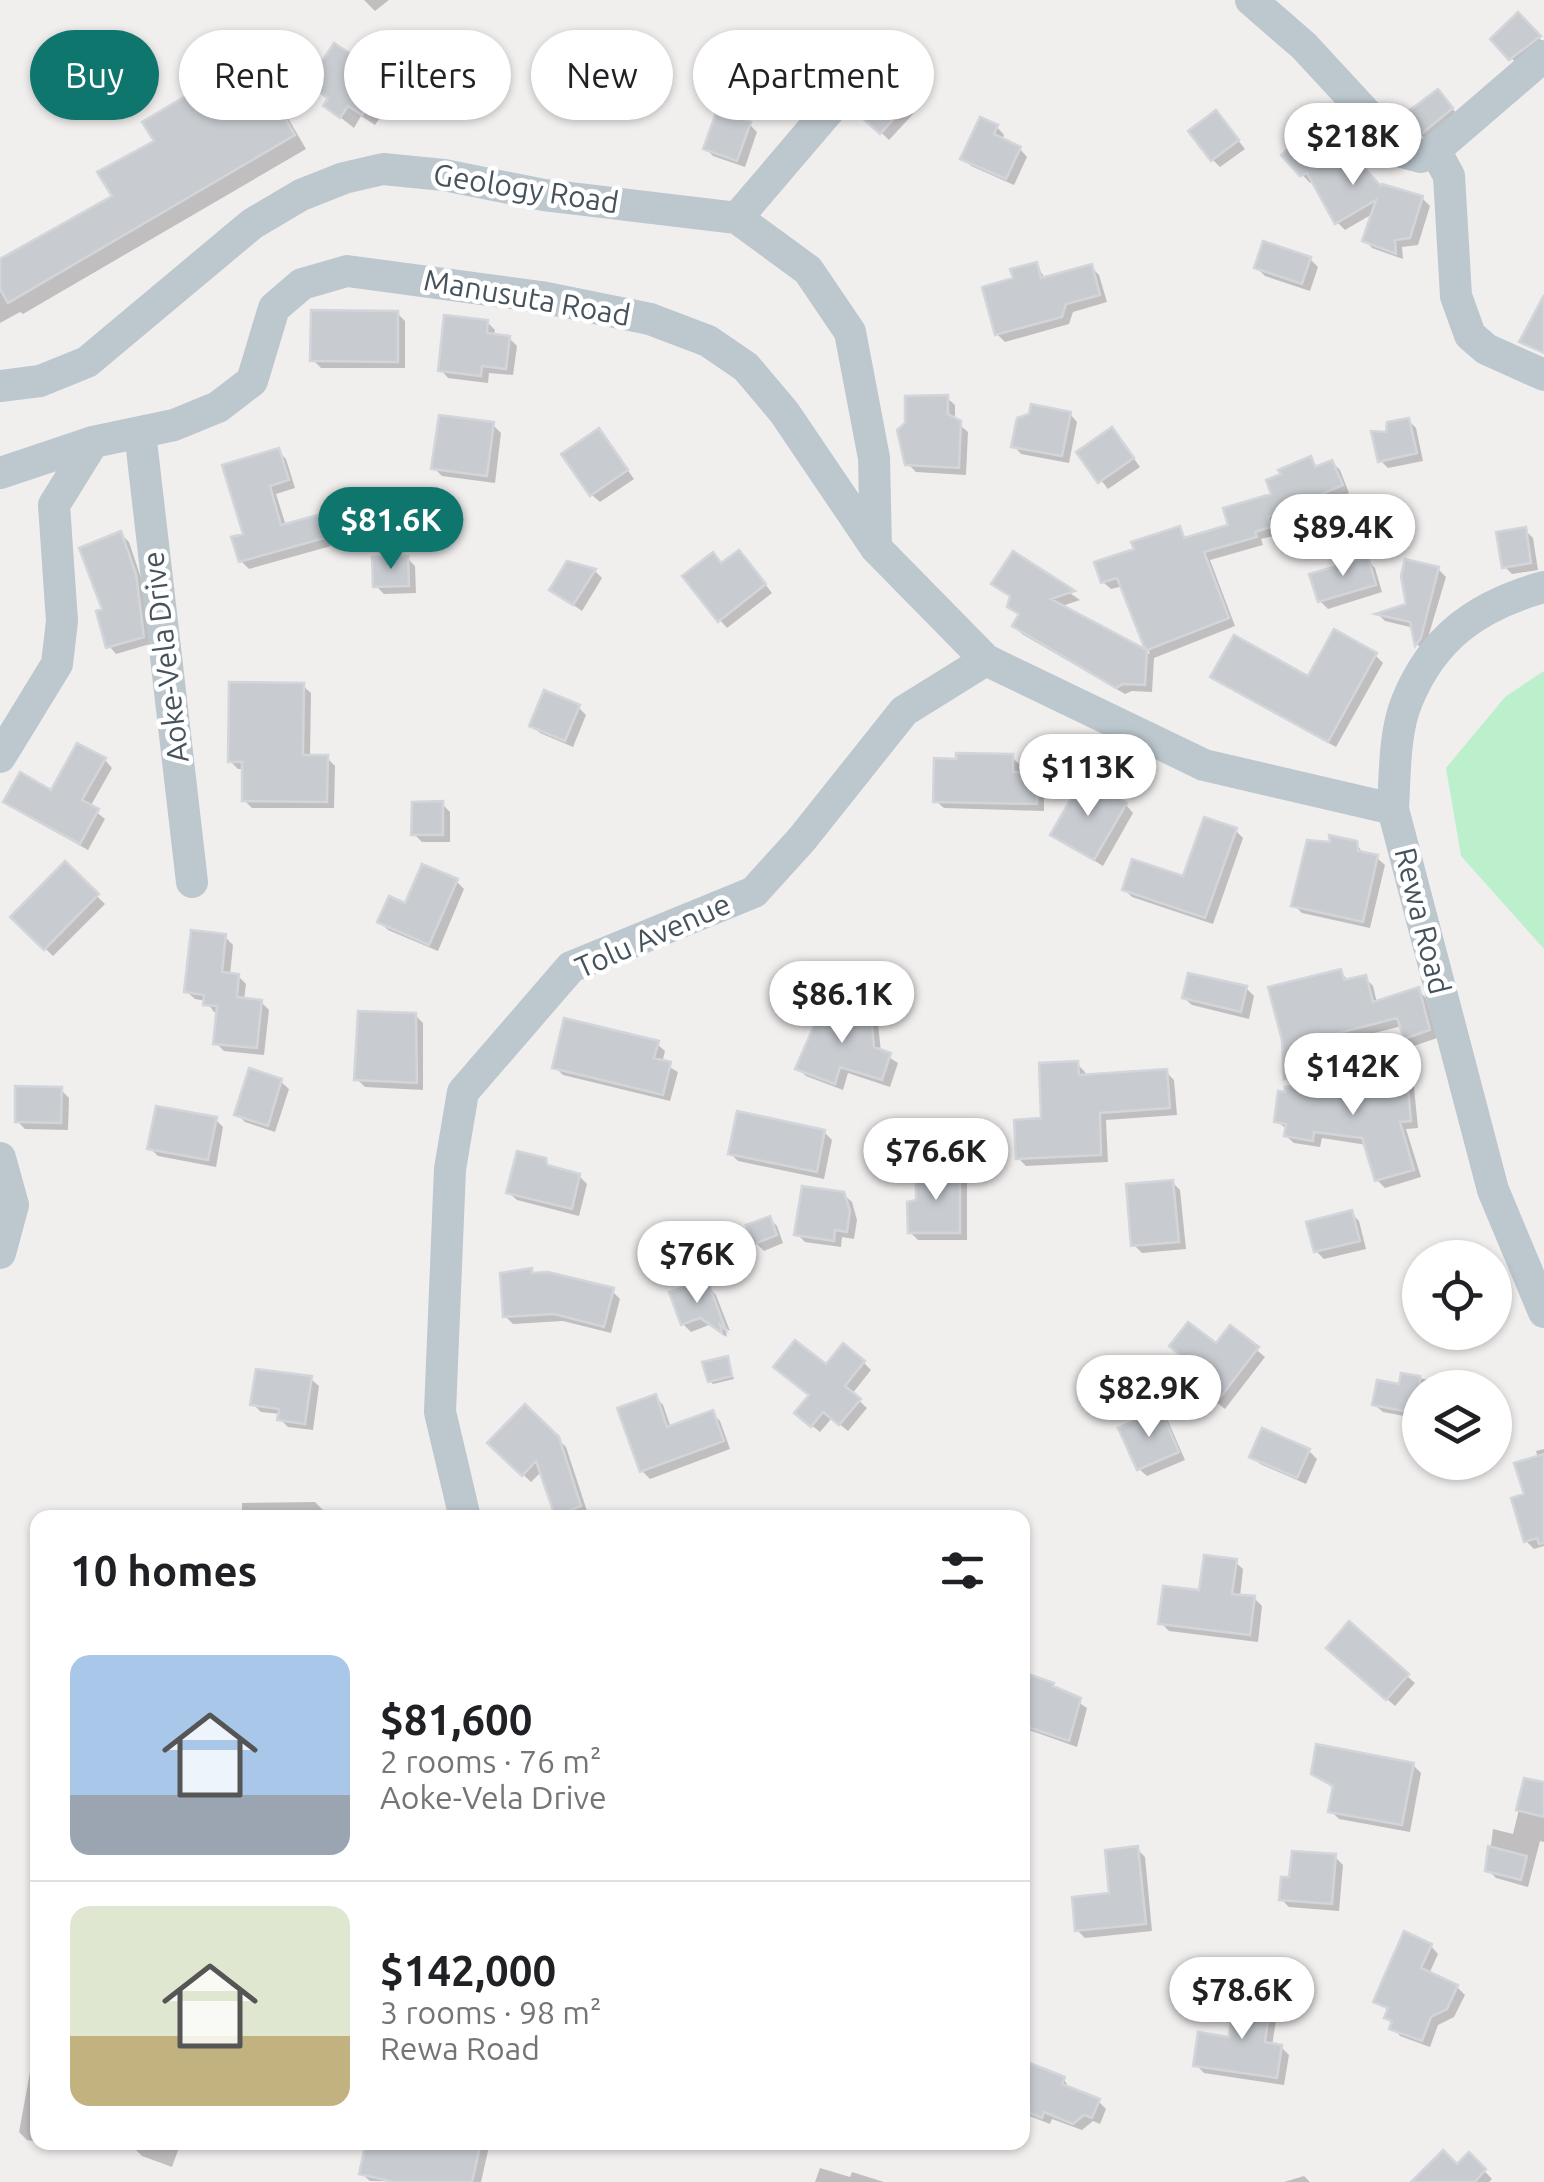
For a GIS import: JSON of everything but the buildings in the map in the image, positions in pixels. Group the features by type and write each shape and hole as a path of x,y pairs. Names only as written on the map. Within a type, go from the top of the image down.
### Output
{"street":[{"path":"1251,0 1304,46 1402,152 1422,157 1544,56"},
{"path":"737,218 820,120"},
{"path":"1435,150 1449,176 1456,296 1470,335 1486,349 1544,375"},
{"name":"Geology Road","path":"0,386 40,381 87,362 252,224 301,195 383,168 444,175 544,195 737,218 808,270 850,332 874,458 876,548"},
{"name":"Manusuta Road","path":"0,473 94,442 174,426 218,407 252,380 274,308 302,284 348,270 509,292 650,319 708,341 746,367 784,412 876,548 986,660"},
{"name":"Aoke-Vela Drive","path":"140,432 192,882"},
{"path":"0,757 57,664 62,621 54,505 94,442"},
{"name":"Rewa Road","path":"1544,587 1470,618 1435,648 1405,704 1393,808 1494,1190 1544,1312"},
{"path":"986,660 1204,764 1393,808"},
{"name":"Tolu Avenue","path":"463,1510 440,1412 450,1168 464,1092 571,967 754,892 904,710 986,660"},
{"path":"0,1158 13,1205 0,1252"}],"green space":[{"path":"1544,671 1544,949 1461,856 1446,768 1505,697"}]}
